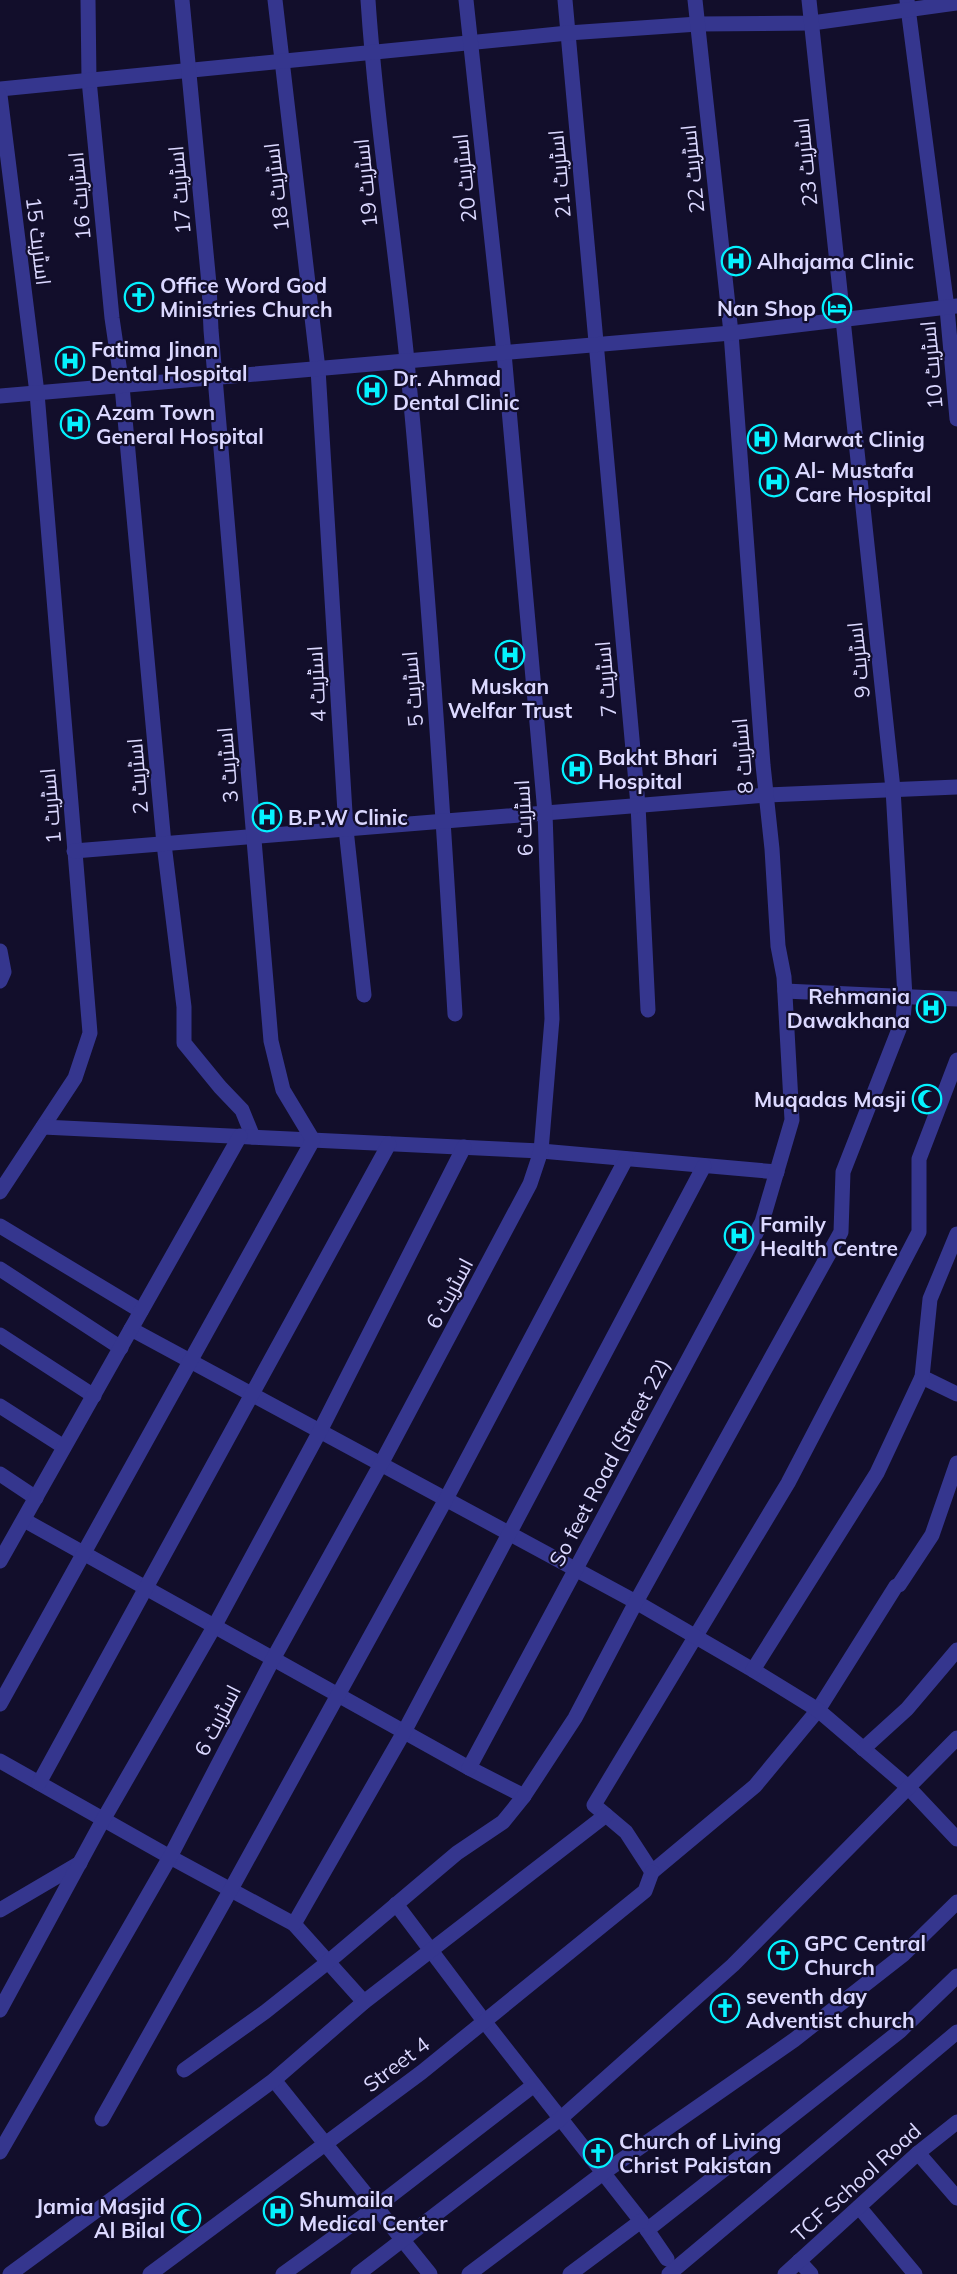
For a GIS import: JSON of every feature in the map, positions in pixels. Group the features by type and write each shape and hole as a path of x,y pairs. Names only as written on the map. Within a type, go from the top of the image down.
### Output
{"street":[{"name":"اسٹریٹ 16","path":"88,0 89,80 105,254 122,386"},
{"name":"اسٹریٹ 17","path":"183,0 209,284 215,377"},
{"name":"اسٹریٹ 18","path":"275,0 318,369"},
{"name":"اسٹریٹ 19","path":"368,0 407,361"},
{"name":"اسٹریٹ 20","path":"466,0 504,352"},
{"name":"اسٹریٹ 21","path":"565,0 595,345"},
{"name":"اسٹریٹ 22","path":"695,0 731,333"},
{"name":"اسٹریٹ 23","path":"809,0 844,320"},
{"path":"0,89 568,33 698,24 812,23 908,5 957,3"},
{"name":"اسٹریٹ 10","path":"908,5 952,307 957,419"},
{"name":"اسٹریٹ 15","path":"0,95 37,393"},
{"path":"0,396 731,333 952,307"},
{"name":"اسٹریٹ 9","path":"184,2070 265,2012 457,1853 503,1822 524,1796 575,1718 636,1602 841,1232 843,1172 903,1018 905,997 893,789 846,363 844,320"},
{"name":"اسٹریٹ 8","path":"731,333 778,946 785,992 792,1120 777,1172"},
{"name":"اسٹریٹ 7","path":"595,345 638,806 648,1010"},
{"name":"اسٹریٹ 6","path":"0,2152 170,1857 273,1659 381,1464 530,1184 541,1151 552,1019 545,813 504,352"},
{"name":"اسٹریٹ 5","path":"407,361 444,821 455,1014"},
{"name":"اسٹریٹ 4","path":"318,369 346,829 364,995"},
{"name":"اسٹریٹ 3","path":"215,377 271,1041 283,1090 313,1140"},
{"name":"اسٹریٹ 2","path":"122,386 164,844 184,1007 184,1043 242,1110 247,1137"},
{"name":"اسٹریٹ 1","path":"0,1192 75,1078 90,1033 37,393"},
{"path":"74,851 766,795 957,787"},
{"path":"0,951 4,972 0,981"},
{"path":"785,992 957,999"},
{"path":"957,1060 920,1159 919,1232 788,1483 594,1805 626,1832 652,1872 755,1786 818,1710 896,1586 932,1535 957,1463"},
{"path":"43,1127 541,1151 777,1172"},
{"path":"0,1561 5,1538 24,1520 141,1311 247,1137"},
{"path":"0,1704 313,1140"},
{"path":"39,1783 389,1144"},
{"path":"0,2010 103,1820 214,1627 320,1431 464,1148"},
{"path":"102,2119 446,1499 626,1159"},
{"path":"294,1924 404,1732 704,1166"},
{"name":"So feet Road (Street 22)","path":"468,1768 762,1222 777,1172"},
{"path":"0,1226 141,1311"},
{"path":"753,1670 877,1473 894,1438 922,1377 930,1299 957,1234"},
{"path":"0,1269 121,1348"},
{"path":"131,1329 636,1602 818,1710 908,1787 957,1839"},
{"path":"0,1335 94,1396"},
{"path":"922,1377 957,1394"},
{"path":"0,1406 64,1447"},
{"path":"0,1474 36,1498"},
{"path":"24,1520 468,1768 524,1796"},
{"path":"863,1749 907,1709 957,1650"},
{"path":"358,2274 560,2119 733,1965 957,1738"},
{"path":"0,1761 230,1891 294,1924 364,2002"},
{"path":"10,2274 274,2080 364,2002 606,1815"},
{"path":"0,1910 80,1862"},
{"name":"Street 4","path":"150,2274 422,2072 645,1891 652,1872"},
{"path":"469,2274 603,2173 794,2040 904,1954 957,1902"},
{"path":"396,1904 484,2022 644,2225 668,2267 957,2032"},
{"path":"570,2274 644,2225 900,2031 957,1976"},
{"path":"274,2080 430,2274"},
{"path":"283,2274 376,2207 534,2085"},
{"name":"TCF School Road","path":"785,2274 918,2153 957,2122"},
{"path":"918,2153 957,2198"},
{"path":"859,2207 915,2274"},
{"path":"799,2261 811,2274"}],"place":[{"name":"Alhajama Clinic","path":"736,261"},
{"name":"Office Word God Ministries Church","path":"139,297"},
{"name":"Nan Shop","path":"837,308"},
{"name":"Fatima Jinan Dental Hospital","path":"70,361"},
{"name":"Dr. Ahmad Dental Clinic","path":"372,390"},
{"name":"Azam Town General Hospital","path":"75,424"},
{"name":"Marwat Clinig","path":"762,439"},
{"name":"Al- Mustafa Care Hospital","path":"774,482"},
{"name":"Muskan Welfar Trust","path":"510,655"},
{"name":"Bakht Bhari Hospital","path":"577,769"},
{"name":"B.P.W Clinic","path":"267,817"},
{"name":"Rehmania Dawakhana","path":"931,1008"},
{"name":"Muqadas Masji","path":"927,1099"},
{"name":"Family Health Centre","path":"739,1236"},
{"name":"GPC Central Church","path":"783,1955"},
{"name":"seventh day Adventist church","path":"725,2008"},
{"name":"Church of Living Christ Pakistan","path":"598,2153"},
{"name":"Shumaila Medical Center","path":"278,2211"},
{"name":"Jamia Masjid Al Bilal","path":"186,2218"}]}
